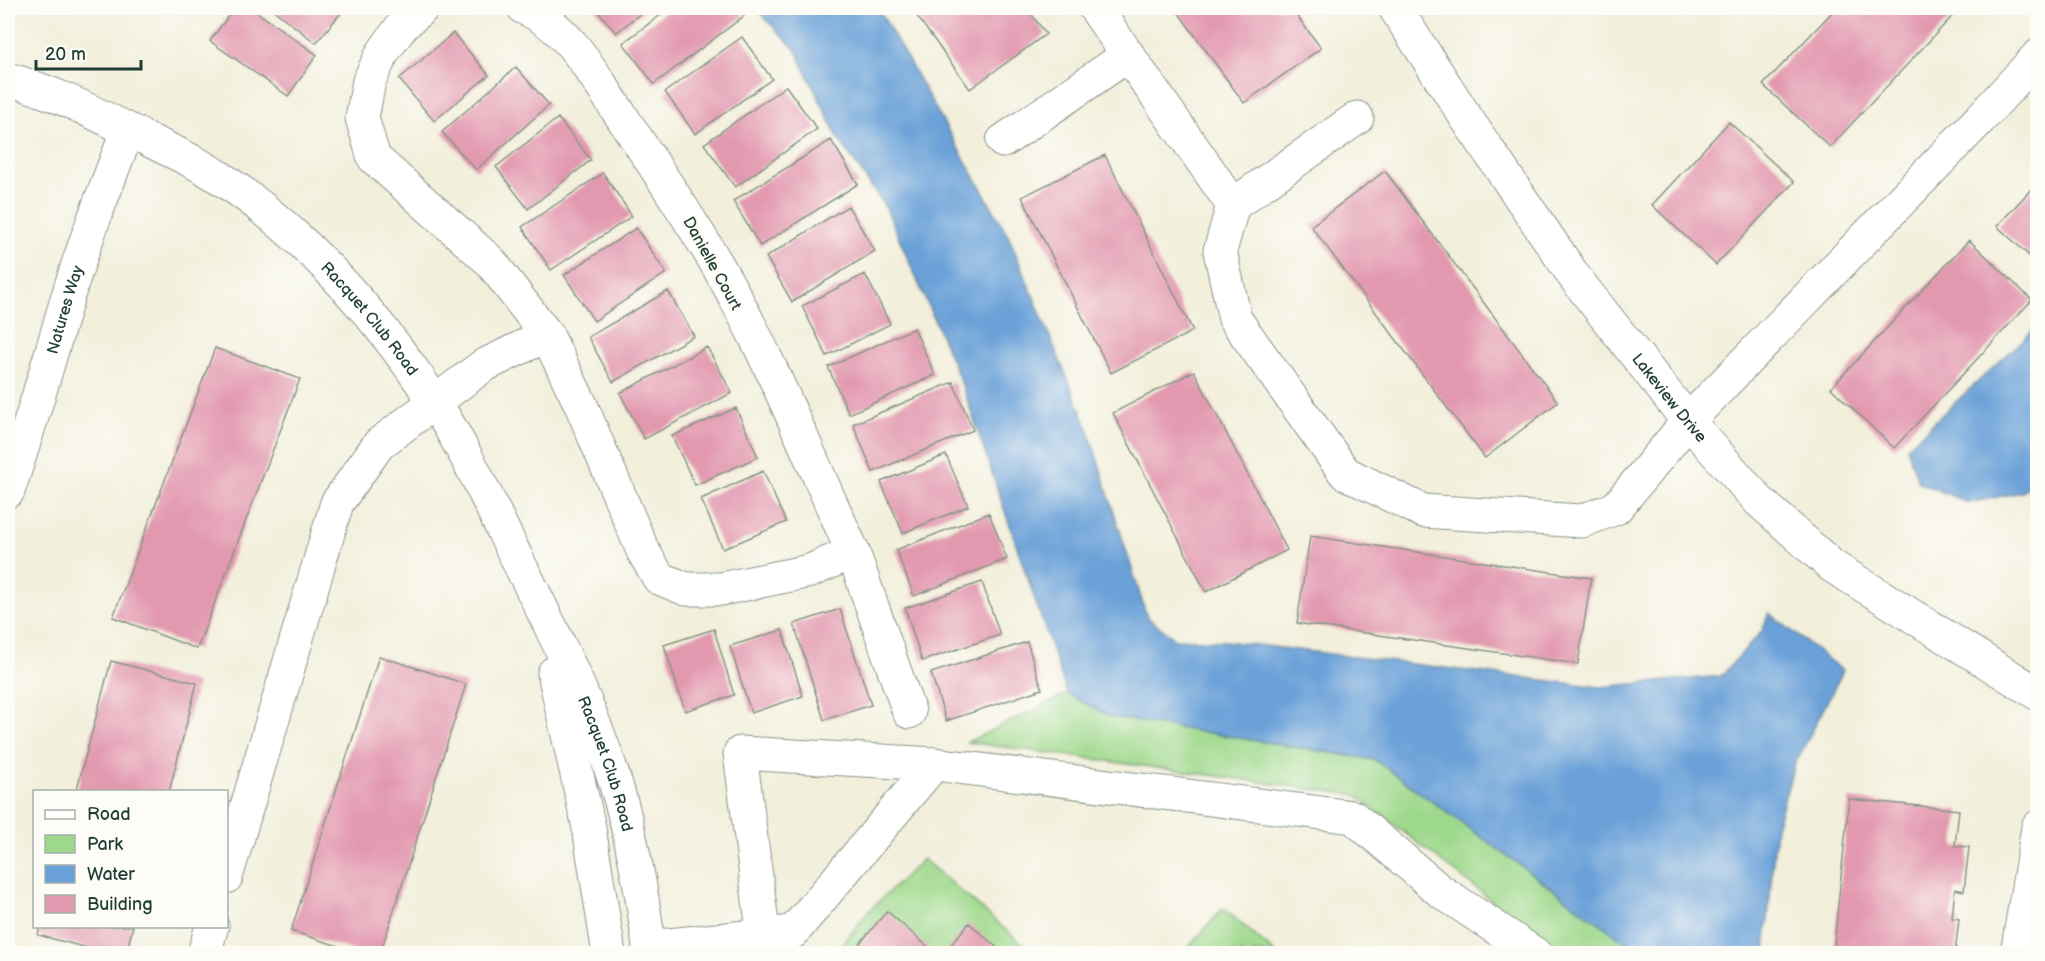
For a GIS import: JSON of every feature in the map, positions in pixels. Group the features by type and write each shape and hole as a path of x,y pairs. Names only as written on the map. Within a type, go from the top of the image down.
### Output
{"street":[{"path":"422,8 402,26 383,52 369,81 362,118 374,158 490,261 547,335 581,405 643,551 658,578 686,589 721,589 810,570 853,552"},
{"name":"Danielle Court","path":"524,8 541,14 580,55 670,187 720,269 790,409 853,552 909,712"},
{"path":"1095,8 1233,205"},
{"name":"Lakeview Drive","path":"1395,8 1468,122 1576,279 1689,421 1759,501 1833,566 2037,694"},
{"path":"1003,141 1128,55"},
{"path":"1357,118 1233,205 1220,251 1235,319 1346,472 1423,511 1582,521 1616,508 1689,421 1980,119 2037,56"},
{"name":"Racquet Club Road","path":"8,80 47,91 88,108 201,167 250,199 333,271 434,402 472,469 530,585 590,715 616,786 643,893 650,950"},
{"name":"Racquet Club Road","path":"8,99 128,130"},
{"name":"Natures Way","path":"8,491 33,420 70,292 128,130"},
{"path":"228,870 337,503 379,444 483,366 547,335"},
{"name":"Racquet Club Road","path":"530,585 563,705 604,908 609,954"},
{"path":"765,944 740,753 934,764 1353,817 1439,890 1535,954"},
{"path":"650,950 765,944 792,932 934,764"},
{"path":"2017,954 2037,827"},
{"path":"204,954 212,928"}],"green space":[{"path":"1067,694 1111,717 1375,760 1641,953 1559,953 1356,795 967,742"},
{"path":"923,859 1033,953 835,954 868,912"},
{"path":"1223,908 1275,953 1184,953"}],"water":[{"path":"755,8 878,8 1008,235 1087,426 1147,617 1175,639 1225,641 1600,687 1721,676 1762,631 1769,613 1843,671 1794,766 1776,827 1765,953 1641,953 1375,760 1111,717 1067,694 961,382 886,208 838,138 795,49"},
{"path":"2037,327 2037,477 2022,492 1968,503 1918,482 1907,447"}],"building":[{"path":"234,8 251,8 317,55 288,96 210,41"},
{"path":"271,8 345,8 316,43"},
{"path":"595,8 647,8 616,33"},
{"path":"670,8 738,8 744,16 654,84 623,43"},
{"path":"911,8 1027,8 1046,34 970,89"},
{"path":"1175,8 1291,8 1321,48 1244,103"},
{"path":"1836,8 1960,8 1830,147 1763,85"},
{"path":"453,33 489,75 434,121 399,79"},
{"path":"742,37 772,79 695,134 665,92"},
{"path":"516,67 549,105 476,170 442,132"},
{"path":"786,86 817,129 735,187 704,144"},
{"path":"558,118 591,160 528,209 496,167"},
{"path":"1729,122 1794,182 1716,265 1652,205"},
{"path":"831,140 858,184 760,246 733,201"},
{"path":"1105,155 1193,331 1111,373 1022,197"},
{"path":"1385,171 1558,402 1485,458 1311,226"},
{"path":"603,173 632,216 551,270 522,227"},
{"path":"2038,182 2038,264 1997,226"},
{"path":"848,206 875,251 792,302 766,257"},
{"path":"636,228 666,273 594,321 564,275"},
{"path":"1969,240 2032,300 1894,448 1831,388"},
{"path":"865,274 890,324 827,356 802,306"},
{"path":"668,291 694,336 613,382 588,337"},
{"path":"914,328 935,375 849,414 828,367"},
{"path":"707,347 732,393 644,439 620,393"},
{"path":"215,348 300,379 197,649 113,617"},
{"path":"1194,371 1287,550 1206,592 1113,413"},
{"path":"953,382 973,430 873,472 853,424"},
{"path":"736,408 758,457 695,485 672,436"},
{"path":"946,455 968,506 903,533 881,482"},
{"path":"763,471 786,522 723,549 701,499"},
{"path":"989,513 1007,559 914,596 896,550"},
{"path":"1310,536 1591,578 1578,664 1297,623"},
{"path":"982,582 1000,635 922,661 905,608"},
{"path":"840,609 871,705 824,720 794,624"},
{"path":"714,629 734,695 685,711 664,645"},
{"path":"782,630 803,696 751,713 730,646"},
{"path":"1027,642 1042,689 946,721 931,673"},
{"path":"379,656 466,684 380,954 364,954 291,931"},
{"path":"111,661 197,683 170,790 77,790"},
{"path":"1849,799 1959,810 1955,846 1969,847 1964,891 1955,889 1952,918 1959,919 1955,954 1833,954"},
{"path":"887,911 936,954 851,954"},
{"path":"969,923 1004,954 943,954"},
{"path":"40,928 132,928 126,954 110,954 38,935"}]}
